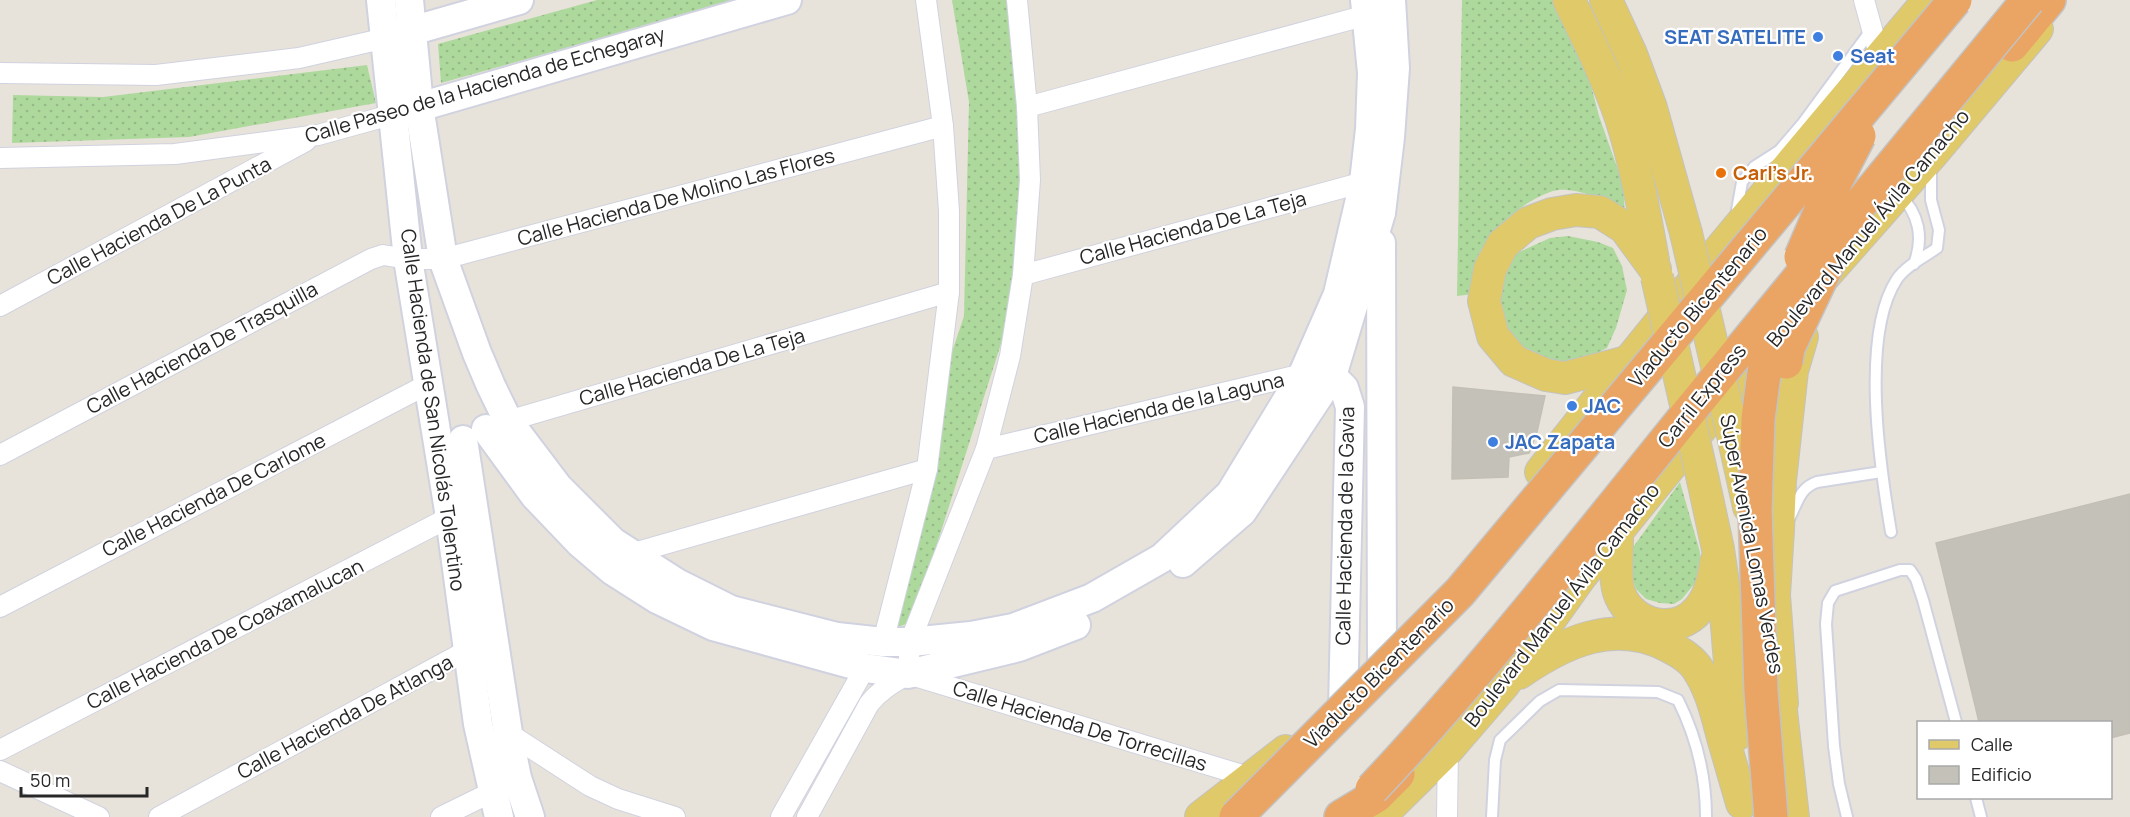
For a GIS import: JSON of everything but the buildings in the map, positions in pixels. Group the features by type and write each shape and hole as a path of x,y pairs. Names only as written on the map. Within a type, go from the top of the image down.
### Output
{"highway":[{"name":"Viaducto Bicentenario","path":"1236,817 1460,592 1880,56 1955,0"},
{"name":"Carril Express","path":"1376,800 1410,748 1504,640 1811,261 2028,0"},
{"path":"1352,817 1376,800 1454,715 1752,349 1831,261 2049,0"},
{"path":"1752,812 1761,691 1755,510 1758,419 1765,366 1784,297 1822,208 1880,56"},
{"path":"1780,817 1765,559 1788,348 1831,261"},
{"path":"1331,817 1376,800"},
{"path":"1341,817 1376,800"}],"main road":[{"name":"Calle Hacienda de San Nicolás Tolentino","path":"381,0 399,34 407,110 408,260 428,384 474,435 508,733 517,778 530,817"},
{"name":"Calle Hacienda de San Nicolás Tolentino","path":"399,34 409,0"},
{"path":"399,34 519,0"},
{"name":"Calle Paseo de la Hacienda de Echegaray","path":"407,110 787,0"},
{"name":"Calle Hacienda de la Gavia","path":"834,648 971,636 1013,628 1092,597 1162,558 1230,494 1303,374 1338,294 1390,137 1395,68 1391,0"},
{"name":"Súper Avenida Lomas Verdes","path":"1569,0 1601,67 1620,116 1634,163 1656,273 1718,549 1752,812"},
{"name":"Súper Avenida Lomas Verdes","path":"1606,0 1631,54 1651,108 1686,233 1746,489 1782,703 1793,817"},
{"path":"1201,817 1343,707 1382,667 1504,519 1627,362 1929,0"},
{"name":"Boulevard Manuel Ávila Camacho","path":"1376,800 1448,748 1504,684 1581,576 1831,261 1932,154 2061,0"},
{"name":"Calle Hacienda de la Gavia","path":"1366,8 1372,73 1368,200 1382,667"},
{"name":"Calle Hacienda de San Nicolás Tolentino","path":"407,110 443,259 491,386 450,517 478,724 495,804"},
{"name":"Calle Hacienda de la Gavia","path":"1343,707 1350,407 1344,388 1332,376 1368,200"},
{"path":"1627,362 1565,378 1546,375 1514,361 1493,336 1484,301 1490,269 1503,244 1528,223 1552,214 1576,210 1599,212 1625,228 1656,273"},
{"path":"1782,703 1774,596 1780,482 1792,371 1831,261"},
{"path":"474,435 558,487 613,542 677,583 731,610 834,648 865,668 908,675 1019,647 1100,615 1170,574 1242,512 1332,376"},
{"path":"474,435 580,543 613,571 657,599 713,626 834,648"},
{"path":"1617,531 1617,585 1620,596 1635,615 1660,625 1683,622 1698,611 1710,591 1715,576 1718,549"},
{"path":"1504,684 1542,658 1574,641 1618,633 1656,640 1678,651 1696,666 1709,690 1752,812"}],"street":[{"path":"807,817 876,694 908,675 896,642 927,469 949,292 950,211 943,126 926,0"},
{"path":"896,642 986,449 1010,356 1023,275 1030,180 1027,107 1017,0"},
{"path":"1864,0 1880,56"},
{"path":"1027,107 1366,8"},
{"path":"0,74 156,75 299,58 399,34"},
{"name":"Calle Paseo de la Hacienda de Echegaray","path":"0,158 175,154 318,135 407,110"},
{"name":"Calle Hacienda De Molino Las Flores","path":"408,260 443,259 943,126"},
{"name":"Calle Hacienda De La Punta","path":"0,306 318,135"},
{"name":"Calle Hacienda De La Teja","path":"1023,275 1368,200"},
{"name":"Calle Hacienda De Trasquilla","path":"0,455 370,259 383,255 408,260"},
{"name":"Calle Hacienda De La Teja","path":"474,435 949,292"},
{"name":"Calle Hacienda de la Laguna","path":"986,449 1303,374 1332,376"},
{"name":"Calle Hacienda De Carlome","path":"0,607 428,384"},
{"path":"630,554 927,469"},
{"name":"Calle Hacienda De Coaxamalucan","path":"0,750 450,517"},
{"name":"Calle Hacienda De Atlanga","path":"159,817 468,650"},
{"path":"781,817 865,668"},
{"name":"Calle Hacienda De Torrecillas","path":"908,675 1252,778"},
{"path":"508,733 590,786 618,799 675,817"},
{"path":"1447,817 1448,748"},
{"path":"0,771 99,817"},
{"path":"441,817 495,804"}],"lane":[{"path":"1891,532 1881,472 1876,374 1877,346 1888,294 1899,276 1937,248 1939,230 1931,200 1932,154"},
{"path":"1898,192 1909,203 1917,218 1920,248 1914,264"},
{"path":"1778,530 1791,516 1801,492 1809,485 1881,472"},
{"path":"1847,817 1839,784 1834,746 1826,624 1828,603 1835,591 1900,570 1910,570 1916,579 1923,600 1955,721"},
{"path":"1492,817 1495,760 1500,740 1540,701 1559,690 1658,692 1678,700 1690,723 1706,789 1706,817"},
{"path":"1976,799 1981,817"}],"green space":[{"path":"597,0 738,0 441,83 438,44"},
{"path":"952,0 1007,0 1015,65 1022,170 1015,300 912,622 883,632 935,403 964,316 969,102"},
{"path":"1462,0 1552,0 1564,18 1584,59 1599,116 1623,184 1625,215 1610,202 1586,194 1566,190 1547,193 1523,206 1500,225 1478,257 1473,294 1457,296"},
{"path":"367,65 376,103 189,137 12,143 13,95 103,97"},
{"path":"1568,236 1598,242 1613,248 1622,266 1627,290 1616,328 1607,348 1582,360 1554,367 1539,361 1508,338 1498,306 1499,291 1507,264 1517,253 1550,238"},
{"path":"1680,482 1700,552 1700,577 1682,599 1674,604 1660,603 1646,599 1636,589 1630,571 1631,550"}],"place":[{"name":"SEAT SATELITE","path":"1818,37"},
{"name":"Seat","path":"1838,56"},
{"name":"Carl's Jr.","path":"1721,173"},
{"name":"JAC","path":"1572,406"},
{"name":"JAC Zapata","path":"1493,442"}]}
